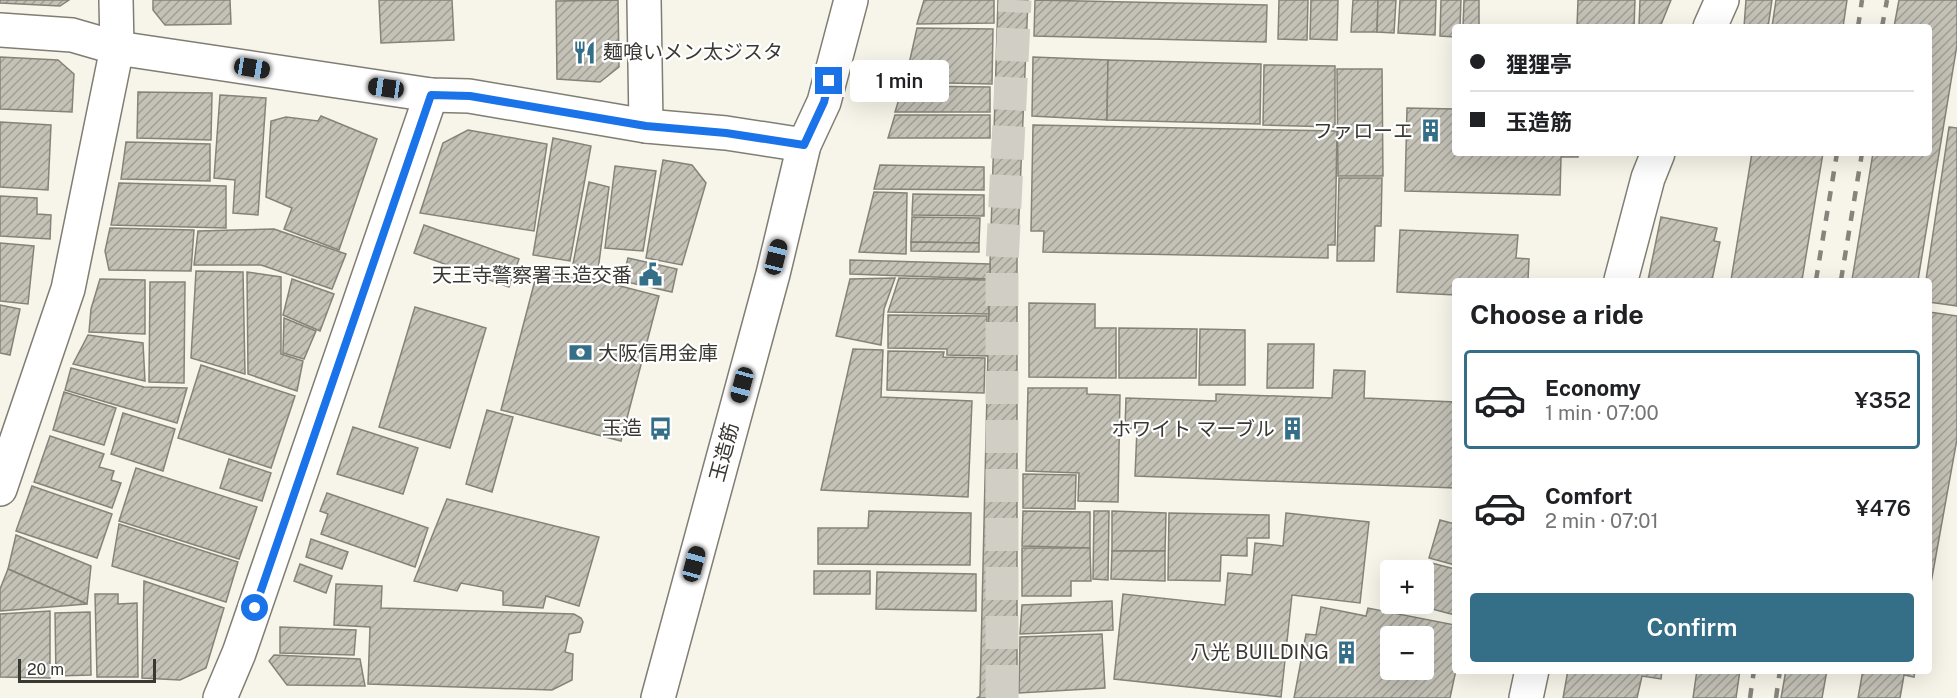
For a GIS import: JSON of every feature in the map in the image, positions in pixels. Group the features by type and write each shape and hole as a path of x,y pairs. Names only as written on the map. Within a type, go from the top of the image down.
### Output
{"street":[{"path":"0,489 68,289 117,48 116,0"},
{"path":"644,0 646,126"},
{"name":"玉造筋","path":"658,698 770,285 804,145 824,102 851,0"},
{"path":"1711,24 1722,0"},
{"path":"0,30 72,35 117,48 431,95 470,96 646,126 726,133 804,145"},
{"path":"220,698 240,653 431,95"},
{"path":"1622,278 1648,178 1657,156"},
{"path":"1526,698 1531,674"}],"building":[{"path":"0,0 69,0 60,6 0,3"},
{"path":"153,0 230,0 231,24 165,25 153,10"},
{"path":"379,0 452,0 454,40 381,43"},
{"path":"618,0 619,67 600,82 557,79 556,1"},
{"path":"924,0 994,0 994,23 917,24"},
{"path":"998,0 1028,0 1017,261 1017,698 977,698 980,696"},
{"path":"1035,0 1267,5 1266,42 1034,36"},
{"path":"1279,0 1308,0 1307,40 1278,39"},
{"path":"1311,0 1338,0 1337,40 1310,39"},
{"path":"1353,0 1378,0 1377,32 1351,32"},
{"path":"1378,0 1396,0 1394,33 1377,32"},
{"path":"1400,0 1436,0 1435,35 1398,33"},
{"path":"1441,0 1461,0 1460,24 1452,24 1452,37 1440,36"},
{"path":"1464,0 1479,0 1479,24 1463,24"},
{"path":"1578,0 1635,0 1634,24 1577,24"},
{"path":"1640,0 1671,0 1661,24 1639,24"},
{"path":"1746,0 1772,0 1768,24 1744,24"},
{"path":"1776,0 1847,0 1843,24 1772,24"},
{"path":"1899,0 1957,0 1957,45 1918,278 1852,278 1873,156 1932,156 1932,24 1895,24"},
{"path":"917,28 993,29 992,84 905,82"},
{"path":"0,57 58,60 74,74 72,112 0,109"},
{"path":"1033,57 1108,60 1107,120 1032,116"},
{"path":"1108,60 1261,64 1260,124 1107,120"},
{"path":"1264,65 1335,66 1335,127 1263,125"},
{"path":"1337,69 1382,69 1383,176 1338,176"},
{"path":"903,86 990,87 990,112 895,112"},
{"path":"138,92 212,93 211,140 137,138"},
{"path":"220,95 266,98 258,215 233,213 235,180 214,178"},
{"name":"ファローエ","path":"1407,108 1452,109 1452,156 1578,156 1561,157 1560,195 1405,191"},
{"path":"895,115 990,115 990,138 888,138"},
{"path":"321,116 377,139 339,250 284,229 292,208 266,197 271,121 286,117 318,121"},
{"path":"0,122 51,125 48,190 0,187"},
{"path":"1033,125 1337,131 1335,245 1328,245 1328,258 1043,252 1044,231 1031,231"},
{"path":"1949,127 1957,128 1957,306 1932,302 1932,278 1926,278"},
{"path":"468,130 547,144 534,231 420,213 443,143"},
{"path":"553,138 591,146 570,261 533,255"},
{"path":"126,142 210,144 210,181 121,179"},
{"path":"1752,156 1823,156 1802,278 1731,278"},
{"path":"663,160 692,165 706,183 682,265 646,258"},
{"path":"880,165 984,167 984,190 874,189"},
{"path":"615,166 656,171 643,251 605,248"},
{"path":"1339,178 1382,178 1381,226 1375,226 1374,261 1337,261"},
{"path":"589,182 609,187 598,270 573,264"},
{"path":"119,183 226,186 226,228 111,225"},
{"path":"874,192 907,193 906,254 859,252"},
{"path":"913,194 984,195 984,216 912,215"},
{"path":"0,196 37,198 37,214 51,215 50,239 0,236"},
{"path":"912,217 980,218 979,243 911,242"},
{"path":"1661,217 1717,228 1714,241 1720,242 1712,278 1648,278"},
{"path":"424,225 519,259 509,287 414,253"},
{"path":"110,228 194,230 191,271 109,270 105,251"},
{"path":"274,229 346,254 332,289 261,265 194,265 198,231"},
{"path":"1400,230 1518,235 1516,258 1529,259 1528,278 1452,278 1452,295 1397,292"},
{"path":"911,242 979,243 979,252 911,251"},
{"path":"0,243 34,246 28,304 0,301"},
{"path":"628,258 677,269 672,292 622,281"},
{"path":"850,260 990,264 990,279 850,274"},
{"name":"大阪信用金庫","path":"539,265 659,296 621,441 501,410"},
{"path":"196,271 243,272 245,374 191,358"},
{"path":"247,272 281,277 281,354 303,361 297,391 248,374"},
{"path":"895,278 884,309 881,345 836,336 850,279"},
{"path":"899,278 987,280 989,314 888,312"},
{"path":"100,279 145,280 145,334 89,332 91,309"},
{"path":"292,279 334,294 320,331 283,315"},
{"path":"150,282 185,282 184,383 149,382"},
{"path":"1029,303 1095,304 1095,328 1116,328 1116,378 1029,377"},
{"path":"0,305 20,309 10,355 0,353"},
{"path":"415,307 486,328 450,448 379,427"},
{"path":"1932,312 1957,316 1957,439 1932,577"},
{"path":"888,315 987,316 987,356 947,355 947,349 888,348"},
{"path":"284,318 316,331 304,359 283,353"},
{"path":"1119,328 1197,329 1196,378 1119,378"},
{"path":"1200,329 1245,330 1245,385 1199,385"},
{"path":"88,335 143,343 145,381 73,364"},
{"path":"1268,344 1314,344 1313,388 1267,388"},
{"path":"853,349 883,350 881,397 972,401 968,497 821,490"},
{"path":"888,351 944,352 943,357 985,358 984,393 887,390"},
{"path":"201,365 295,396 271,468 178,438"},
{"path":"71,368 144,387 187,388 177,423 65,390"},
{"name":"ホワイト マーブル","path":"1334,370 1365,371 1364,398 1452,402 1452,488 1135,476 1137,429 1125,428 1126,398 1216,401 1216,394 1332,398"},
{"path":"1028,388 1087,388 1087,394 1120,395 1118,502 1078,501 1079,473 1026,471"},
{"path":"64,392 116,408 104,445 53,430"},
{"path":"487,410 513,417 492,492 466,484"},
{"path":"123,413 175,429 163,471 111,454"},
{"path":"353,427 418,448 403,494 337,474"},
{"path":"50,436 104,454 99,467 114,471 111,480 121,483 112,508 34,482"},
{"path":"229,459 271,473 262,501 220,488"},
{"path":"136,468 257,507 239,559 119,521"},
{"path":"1023,474 1076,475 1075,509 1023,508"},
{"path":"32,486 112,514 97,558 16,531"},
{"path":"327,493 428,528 415,567 321,534 328,514 320,511"},
{"path":"447,499 599,537 579,606 546,596 543,608 503,605 503,591 461,583 457,591 414,581"},
{"path":"869,511 971,513 970,565 818,564 818,528 868,528"},
{"path":"1023,511 1090,512 1090,548 1022,546"},
{"path":"1094,511 1109,511 1108,580 1093,579"},
{"path":"1112,511 1166,513 1165,551 1112,551"},
{"path":"1169,513 1269,515 1269,538 1247,538 1247,556 1221,555 1220,581 1168,580"},
{"path":"1286,513 1369,522 1360,603 1292,595 1281,697 1114,679 1123,594 1225,605 1228,573 1252,575 1255,543 1283,546"},
{"path":"1440,520 1452,523 1452,564 1429,558"},
{"path":"119,524 238,562 226,602 112,566"},
{"path":"16,535 91,566 87,604 8,569"},
{"path":"311,539 348,552 342,569 306,557"},
{"path":"1022,548 1090,548 1091,581 1071,581 1071,596 1022,596"},
{"path":"1112,551 1165,551 1165,581 1111,579"},
{"path":"300,564 332,576 326,593 294,581"},
{"path":"1434,564 1452,568 1452,614 1434,610"},
{"path":"8,569 87,604 0,611 0,589"},
{"path":"814,571 870,571 870,594 814,594"},
{"path":"877,572 976,574 976,611 876,609"},
{"path":"144,581 224,608 206,668 180,680 142,678"},
{"path":"336,584 382,586 381,608 574,614 583,622 580,632 569,634 565,652 573,654 572,680 552,690 368,684 370,627 334,625"},
{"path":"95,594 118,594 118,604 137,603 138,677 97,677"},
{"path":"1112,601 1113,630 1020,634 1022,605"},
{"name":"八光 BUILDING","path":"1321,607 1366,616 1368,608 1380,610 1380,614 1399,614 1452,624 1452,674 1455,674 1450,698 1294,698 1306,634 1316,635"},
{"path":"50,611 50,678 0,677 0,614"},
{"path":"90,612 91,675 56,676 55,613"},
{"path":"280,627 356,630 354,655 280,653"},
{"path":"1102,634 1105,688 1019,693 1020,637"},
{"path":"274,655 360,659 365,686 287,685 269,661"},
{"path":"1567,674 1662,674 1661,679 1642,676 1637,698 1563,698"},
{"path":"1696,674 1739,674 1736,698 1693,698"},
{"path":"1785,674 1826,674 1822,698 1781,698"},
{"path":"1862,674 1914,674 1914,677 1904,675 1900,698 1858,698"}],"tunnel":[{"path":"1002,698 1002,264 1015,0"}],"railway":[{"path":"1858,24 1862,0"},
{"path":"1883,24 1887,0"},
{"path":"1816,278 1837,156"},
{"path":"1841,278 1862,156"},
{"path":"1750,698 1753,674"},
{"path":"1776,698 1779,674"}],"place":[{"name":"麺喰いメン太ジスタ","path":"585,52"},
{"name":"ファローエ","path":"1431,131"},
{"name":"天王寺警察署玉造交番","path":"650,275"},
{"name":"大阪信用金庫","path":"580,353"},
{"name":"玉造","path":"660,428"},
{"name":"ホワイト マーブル","path":"1293,429"},
{"name":"八光 BUILDING","path":"1347,652"}],"route":[{"path":"255,608 431,95 470,96 646,126 726,133 804,145 824,102 829,81"}]}
